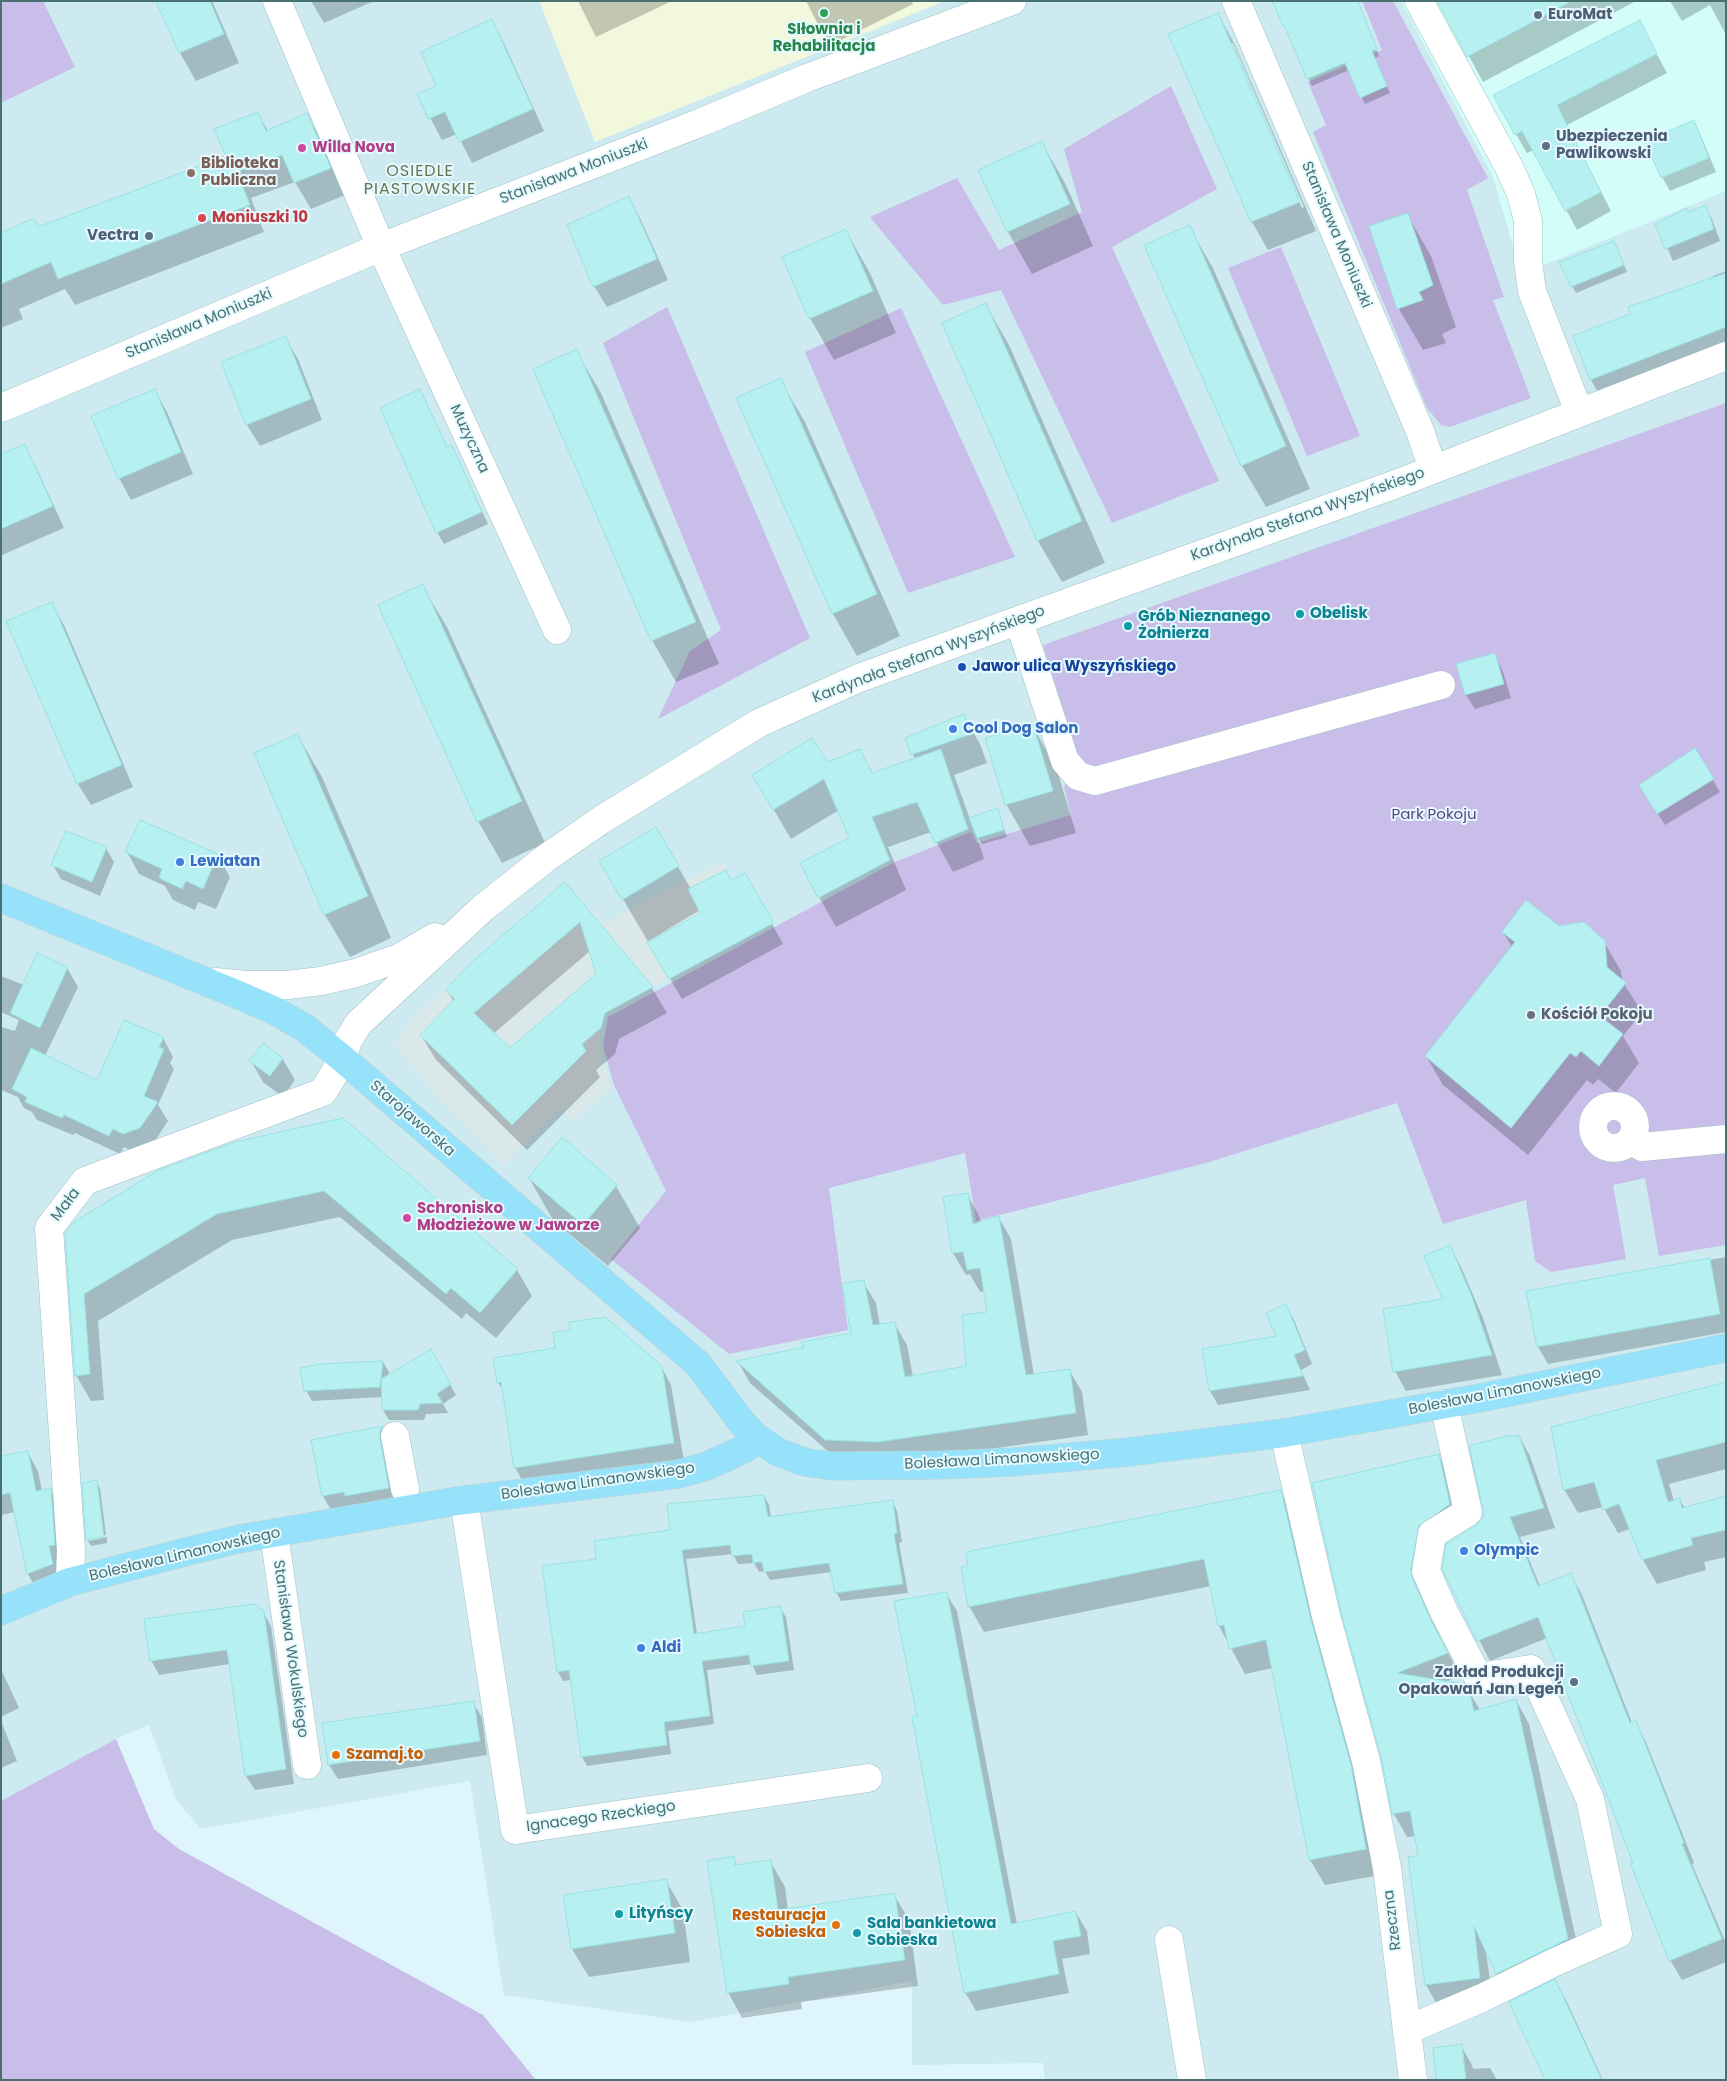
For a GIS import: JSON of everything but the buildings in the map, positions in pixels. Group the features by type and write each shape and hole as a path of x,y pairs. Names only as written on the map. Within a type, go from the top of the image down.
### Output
{"main road":[{"name":"Starojaworska","path":"1,898 206,981 273,1010 304,1028 343,1059 698,1364 743,1424 757,1438"},
{"name":"Bolesława Limanowskiego","path":"1,1611 70,1582 197,1549 274,1533 464,1500 679,1474 707,1466 746,1448 757,1438 778,1452 804,1462 832,1466 943,1466 1070,1458 1284,1433 1675,1360 1726,1348"}],"street":[{"name":"Muzyczna","path":"278,1 381,247 557,630"},
{"name":"Stanisława Moniuszki","path":"1,408 381,247 702,122 807,78 1012,1"},
{"name":"Stanisława Moniuszki","path":"1236,1 1420,431 1432,469"},
{"path":"1419,1 1509,167 1520,194 1528,221 1528,261 1532,291 1579,412"},
{"name":"Kardynała Stefana Wyszyńskiego","path":"343,1059 347,1042 358,1023 483,908 546,858 600,820 760,722 859,678 1432,469 1726,356"},
{"path":"1019,621 1065,761 1078,776 1095,781 1441,685"},
{"path":"206,981 246,985 288,985 321,981 356,973 399,958 483,908"},
{"name":"Mała","path":"70,1582 70,1530 49,1228 85,1181 324,1092 343,1059"},
{"path":"1631,1140 1642,1147 1726,1139"},
{"path":"1407,2030 1482,1998 1618,1934 1590,1799 1531,1669 1478,1677 1444,1612 1426,1571 1432,1534 1468,1512 1444,1404"},
{"name":"Rzeczna","path":"1284,1433 1326,1616 1366,1761 1387,1868 1413,2080"},
{"path":"395,1436 405,1489"},
{"name":"Ignacego Rzeckiego","path":"464,1500 515,1830 868,1778"},
{"name":"Stanisława Wokulskiego","path":"274,1533 307,1766"},
{"path":"1169,1940 1192,2080"}],"shaded area":[{"path":"1,1 1726,1 1726,2080 1045,2080 1043,2063 912,2065 912,1981 692,2022 504,1995 470,1781 201,1829 176,1800 149,1725 116,1739 1,1801"},
{"path":"539,1 945,1 595,142"},
{"path":"1401,1 1726,1 1726,191 1521,274 1493,177"},
{"path":"722,861 759,930 605,1013 599,1041 600,1052 611,1087 573,1121 560,1107 504,1166 436,1095 404,1056 396,1043 400,1034 414,1017 474,960 508,931 589,911 594,907 601,925"}],"green space":[{"path":"5,1 43,1 75,67 1,103 1,3"},
{"path":"1362,1 1393,1 1488,178 1467,190 1504,297 1493,300 1531,398 1450,427 1441,425 1427,408 1313,132 1326,125 1308,82 1382,50"},
{"path":"1171,86 1217,189 1112,247 1219,481 1112,523 1001,290 943,305 870,217 957,178 999,250 1082,212 1064,149"},
{"path":"1281,247 1360,436 1307,456 1228,268"},
{"path":"667,307 810,638 658,719 690,651 721,630 603,343"},
{"path":"901,308 1015,557 908,593 805,352"},
{"name":"Park Pokoju","path":"1726,403 1726,1245 1659,1256 1645,1178 1613,1185 1626,1259 1551,1272 1535,1261 1526,1200 1443,1224 1397,1103 1206,1163 976,1221 965,1153 829,1188 848,1330 729,1354 611,1259 666,1191 614,1085 603,1046 608,1017 895,862 971,832 977,843 1071,815 1064,787 1077,756 1043,645"},
{"path":"116,1739 154,1829 179,1849 483,2015 536,2080 1,2080 1,1801"}],"place":[{"name":"SIłownia i Rehabilitacja","path":"824,13"},
{"name":"EuroMat","path":"1538,15"},
{"name":"Ubezpieczenia Pawlikowski","path":"1546,146"},
{"name":"Willa Nova","path":"302,148"},
{"name":"Biblioteka Publiczna","path":"191,173"},
{"name":"Moniuszki 10","path":"202,218"},
{"name":"Vectra","path":"149,236"},
{"name":"Obelisk","path":"1300,614"},
{"name":"Grób Nieznanego Żołnierza","path":"1128,626"},
{"name":"Jawor ulica Wyszyńskiego","path":"962,667"},
{"name":"Cool Dog Salon","path":"953,729"},
{"name":"Lewiatan","path":"180,862"},
{"name":"Kościół Pokoju","path":"1531,1015"},
{"name":"Schronisko Młodzieżowe w Jaworze","path":"407,1218"},
{"name":"Olympic","path":"1464,1551"},
{"name":"Aldi","path":"641,1648"},
{"name":"Zakład Produkcji Opakowań Jan Legeń","path":"1574,1682"},
{"name":"Szamaj.to","path":"336,1755"},
{"name":"Lityńscy","path":"619,1914"},
{"name":"Restauracja Sobieska","path":"836,1925"},
{"name":"Sala bankietowa Sobieska","path":"857,1933"}],"district":[{"name":"OSIEDLE PIASTOWSKIE","path":"420,181"}]}
